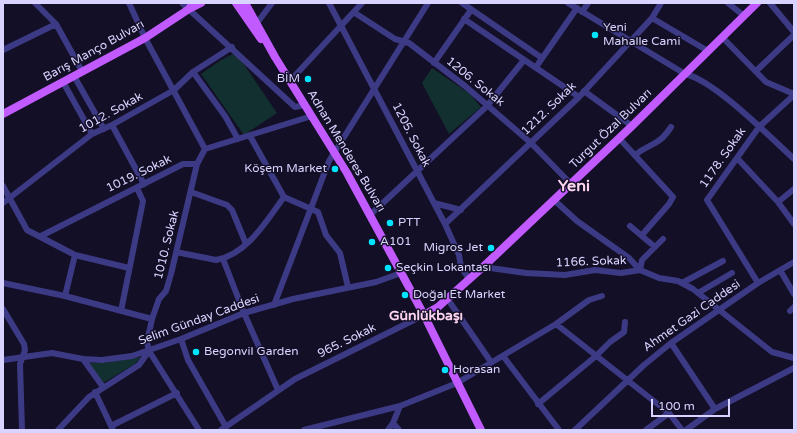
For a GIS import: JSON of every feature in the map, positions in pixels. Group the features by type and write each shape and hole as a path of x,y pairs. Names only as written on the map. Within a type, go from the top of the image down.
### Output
{"main road":[{"name":"Barış Manço Bulvarı","path":"3,114 145,38 191,6 201,3"},
{"name":"Adnan Menderes Bulvarı","path":"236,3 275,57"},
{"name":"Adnan Menderes Bulvarı","path":"245,3 275,57 334,151 370,214 424,315 481,430"},
{"name":"Turgut Özal Bulvarı","path":"424,315 438,307 483,267 632,126 757,3"}],"street":[{"path":"35,3 56,24 82,71"},
{"path":"129,3 145,38 205,149"},
{"path":"182,3 191,6 295,108 305,105"},
{"path":"257,23 272,3"},
{"name":"1205. Sokak","path":"329,3 342,25 445,224 459,255 461,267 469,279"},
{"path":"290,82 342,25 355,13 362,3"},
{"path":"274,305 309,208 334,151 428,3"},
{"path":"462,3 542,58"},
{"path":"568,3 685,74 695,76 744,113 794,159"},
{"path":"536,67 579,10 588,3"},
{"name":"1212. Sokak","path":"445,224 584,91 652,18 661,3"},
{"path":"728,3 744,16"},
{"path":"770,3 794,32"},
{"path":"434,63 471,10"},
{"name":"1206. Sokak","path":"355,13 395,40 409,43 465,86 531,143 571,184"},
{"path":"652,18 708,51"},
{"path":"464,19 578,97"},
{"path":"3,50 56,24"},
{"path":"756,71 794,35"},
{"path":"722,37 766,82 794,94"},
{"name":"1012. Sokak","path":"3,203 92,134 112,126 174,90 193,72 232,47"},
{"path":"370,214 487,106 524,60"},
{"path":"193,72 225,116 238,138"},
{"path":"74,76 104,129"},
{"path":"63,82 92,134"},
{"path":"584,91 632,126"},
{"name":"1178. Sokak","path":"758,283 706,200 759,127 794,94"},
{"path":"198,164 205,149 312,116"},
{"path":"112,126 144,184"},
{"path":"635,155 644,148 656,144 667,135 672,127"},
{"path":"250,136 284,197 318,212 326,235 340,253 348,288"},
{"path":"619,138 672,197 669,204 642,234"},
{"path":"737,158 778,202 794,224"},
{"name":"1019. Sokak","path":"41,236 183,164 198,164"},
{"name":"1010. Sokak","path":"150,351 147,342 152,319 159,299 166,291 198,164"},
{"path":"3,186 27,230 75,255 129,268"},
{"path":"121,311 143,201 138,188"},
{"path":"778,202 794,190"},
{"path":"191,192 226,205 232,210 246,244"},
{"path":"176,252 216,260 223,259 253,238 284,197"},
{"path":"554,200 577,221 629,258 640,270"},
{"path":"434,203 461,210"},
{"path":"630,226 642,234 655,247"},
{"path":"640,270 642,260 663,239"},
{"path":"65,296 75,255"},
{"path":"223,259 244,313 278,390"},
{"path":"682,283 723,261"},
{"name":"Ahmet Gazi Caddesi","path":"575,430 628,380 671,343 758,283 794,262"},
{"name":"1166. Sokak","path":"483,267 526,273 565,275 595,270 621,273 640,270 660,278 682,283 720,309 772,352 794,358"},
{"path":"780,270 794,294"},
{"path":"698,293 732,272"},
{"name":"Selim Günday Caddesi","path":"3,360 52,353 83,359 117,358 150,351 244,313 376,282 401,273"},
{"path":"3,283 65,296 152,319"},
{"path":"304,430 400,406 457,383 556,324 589,300 602,296"},
{"path":"451,304 491,362"},
{"path":"3,309 24,344 25,350 20,364 22,430"},
{"name":"965. Sokak","path":"224,428 278,390 295,380 424,315"},
{"path":"538,404 596,356 610,342 624,332 625,322"},
{"path":"556,324 669,413 682,430"},
{"path":"181,339 188,360 224,428"},
{"path":"671,343 715,409"},
{"path":"58,430 95,392 139,365 150,351 199,430"},
{"path":"503,356 559,430"},
{"path":"83,359 103,387"},
{"path":"686,430 715,409 794,368"},
{"path":"95,392 112,428 177,393"},
{"path":"388,430 393,423 400,406"},
{"path":"646,430 669,413"},
{"path":"393,423 399,430"}],"green space":[{"path":"233,54 241,60 277,113 244,135 201,74 221,60"},
{"path":"432,68 470,94 481,107 449,134 422,83"},
{"path":"141,357 135,364 103,383 88,363 103,363"}],"place":[{"name":"Yeni Mahalle Cami","path":"595,35"},
{"name":"BİM","path":"308,79"},
{"name":"Köşem Market","path":"335,169"},
{"name":"PTT","path":"390,223"},
{"name":"A101","path":"372,242"},
{"name":"Migros Jet","path":"491,248"},
{"name":"Seçkin Lokantası","path":"388,268"},
{"name":"Doğal Et Market","path":"405,295"},
{"name":"Begonvil Garden","path":"196,352"},
{"name":"Horasan","path":"445,370"}],"district":[{"name":"Yeni","path":"574,187"},
{"name":"Günlükbaşı","path":"426,316"}]}
